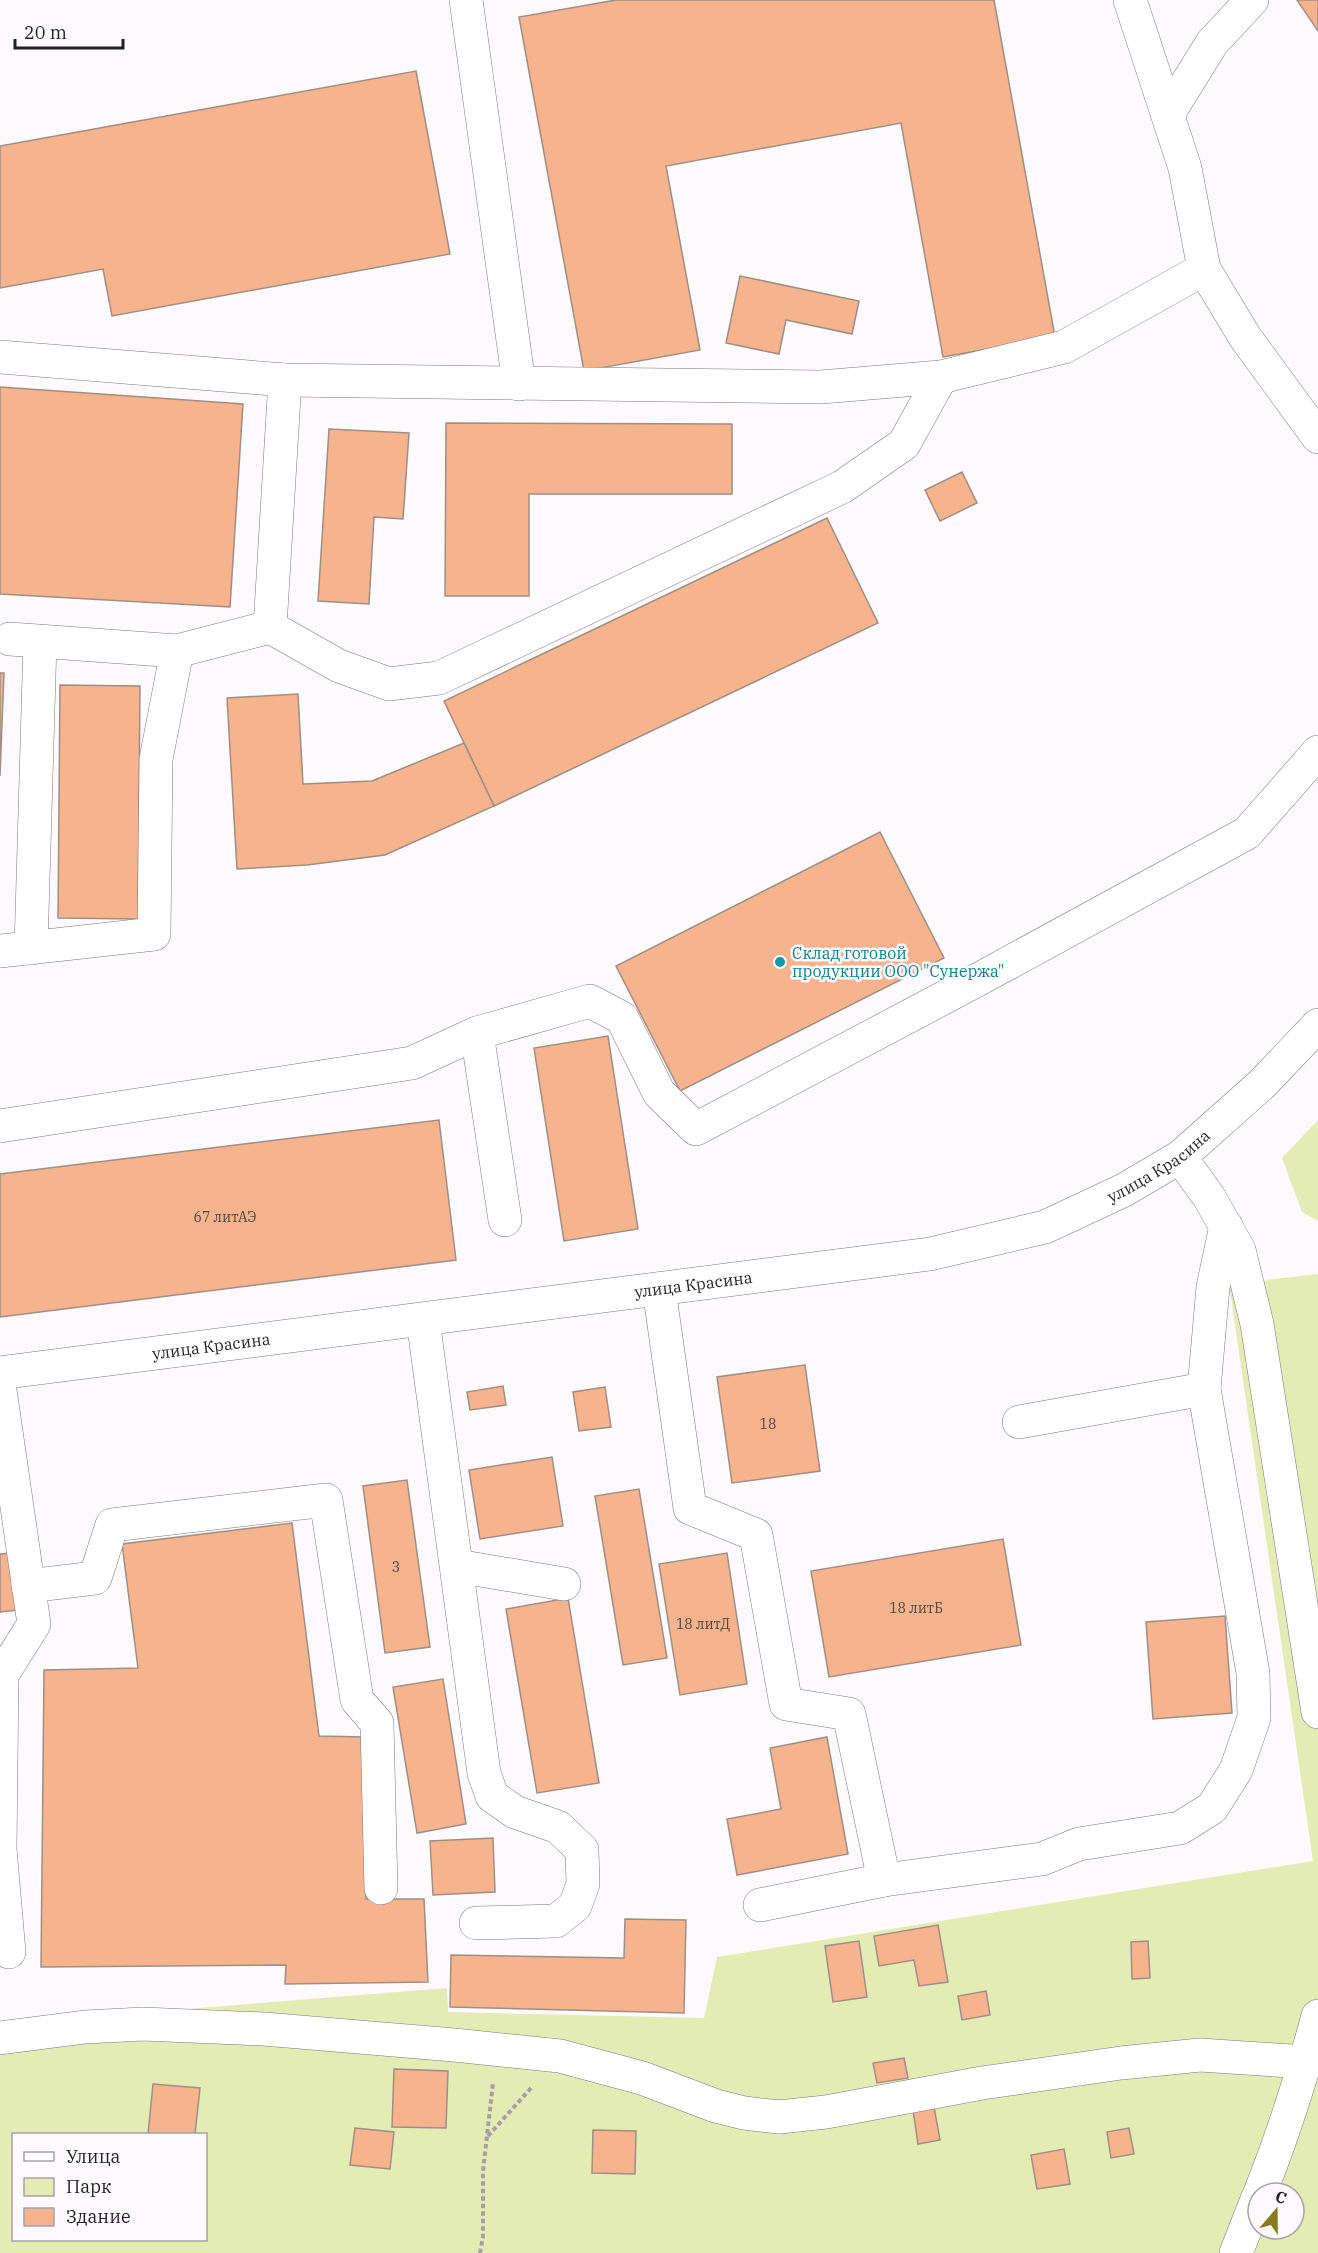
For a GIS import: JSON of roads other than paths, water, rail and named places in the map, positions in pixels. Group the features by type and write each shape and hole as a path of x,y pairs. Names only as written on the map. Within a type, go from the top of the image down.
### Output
{"main road":[{"path":"466,0 519,384"},
{"path":"1130,0 1185,168 1204,269 1245,338 1318,436"},
{"path":"1168,114 1212,43 1252,0"},
{"path":"0,357 285,380 821,387 941,377 1064,347 1204,269"},
{"path":"177,651 156,759 154,934 16,949 25,640 177,651 270,627 339,666 389,684 439,678 842,487 904,444 941,377"},
{"path":"270,627 285,380"},
{"path":"0,1126 412,1063 477,1034 590,1001 622,1018 659,1093 696,1129 981,978 1247,833 1318,752"},
{"name":"улица Красина","path":"0,1373 930,1254 1045,1227 1124,1190 1180,1157 1262,1084 1318,1024"},
{"path":"477,1034 505,1221"},
{"path":"1180,1157 1209,1197 1239,1250 1257,1324 1318,1712"},
{"path":"760,1905 884,1880 1042,1859 1079,1844 1180,1828 1212,1808 1236,1770 1254,1718 1252,1673 1204,1389 1213,1287 1226,1226"},
{"path":"659,1290 690,1508 756,1535 786,1704 849,1714 884,1880"},
{"path":"423,1320 484,1773 492,1796 515,1812 558,1827 582,1850 583,1884 575,1906 556,1922 476,1923"},
{"path":"1019,1422 1204,1389"},
{"path":"0,1390 34,1624 2,1675 0,1849 9,1952"},
{"path":"28,1586 95,1578 111,1525 326,1500 357,1700 376,1723 381,1888"},
{"path":"457,1566 564,1584"},
{"path":"1265,2181 1306,2062 1318,2016"},
{"path":"0,2038 85,2027 144,2024 264,2029 560,2056 642,2078 716,2106 744,2113 779,2117 826,2112 982,2083 1121,2063 1200,2055 1306,2062"},
{"path":"1236,2253 1246,2228"}],"place":[{"name":"Склад готовой продукции ООО \"Сунержа\"","path":"780,962"}]}
